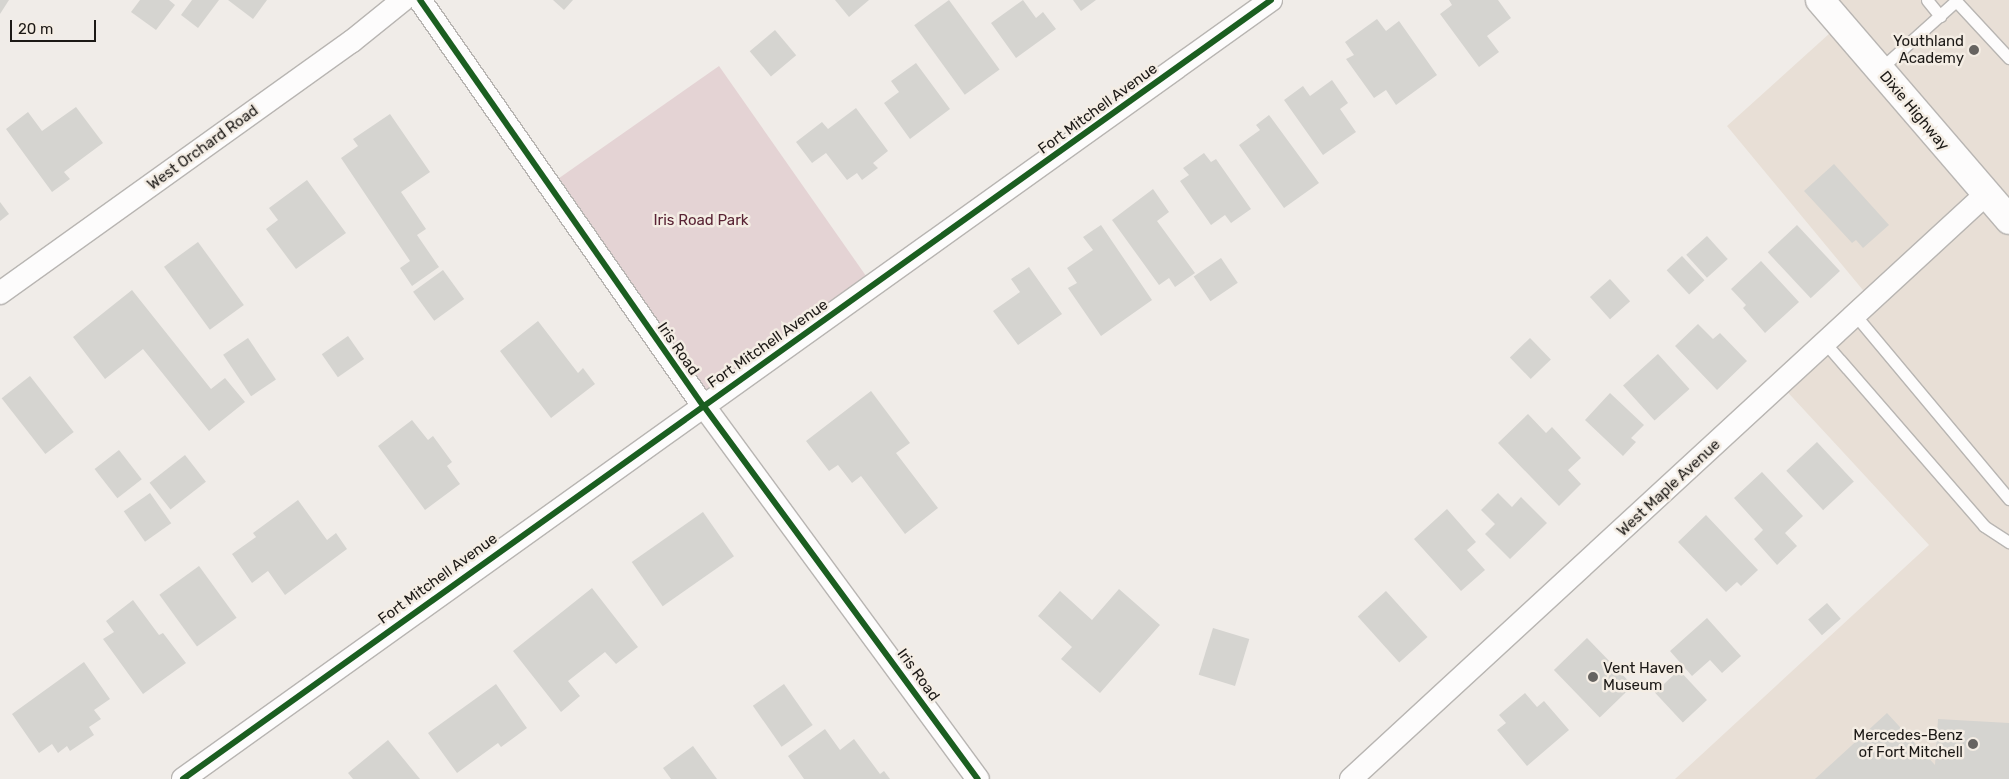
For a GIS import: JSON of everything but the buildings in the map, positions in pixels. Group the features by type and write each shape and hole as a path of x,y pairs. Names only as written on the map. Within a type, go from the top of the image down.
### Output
{"main road":[{"name":"Dixie Highway","path":"1820,0 1985,195 2009,220"}],"street":[{"name":"West Orchard Road","path":"0,293 351,42 403,0"},
{"name":"Iris Road","path":"420,0 703,405 978,779"},
{"name":"Fort Mitchell Avenue","path":"183,779 1271,0"},
{"name":"West Maple Avenue","path":"1351,779 1826,344 1985,195"}],"lane":[{"path":"1927,0 1940,16"},
{"path":"1879,70 1956,1 2009,58"},
{"path":"1856,316 2009,500"},
{"path":"1826,344 1984,526 2009,542"}],"shaded area":[{"path":"1820,0 2009,0 2009,779 1675,779 1929,545 1781,385 1872,301 1727,126 1840,24"}],"green space":[{"name":"Iris Road Park","path":"719,66 873,286 702,405 548,186"}],"cycle path":[{"path":"420,0 703,405 978,779"},
{"path":"183,779 1271,0"}],"place":[{"name":"Youthland Academy","path":"1974,50"},
{"name":"Vent Haven Museum","path":"1593,677"},
{"name":"Mercedes-Benz of Fort Mitchell","path":"1973,744"}]}
